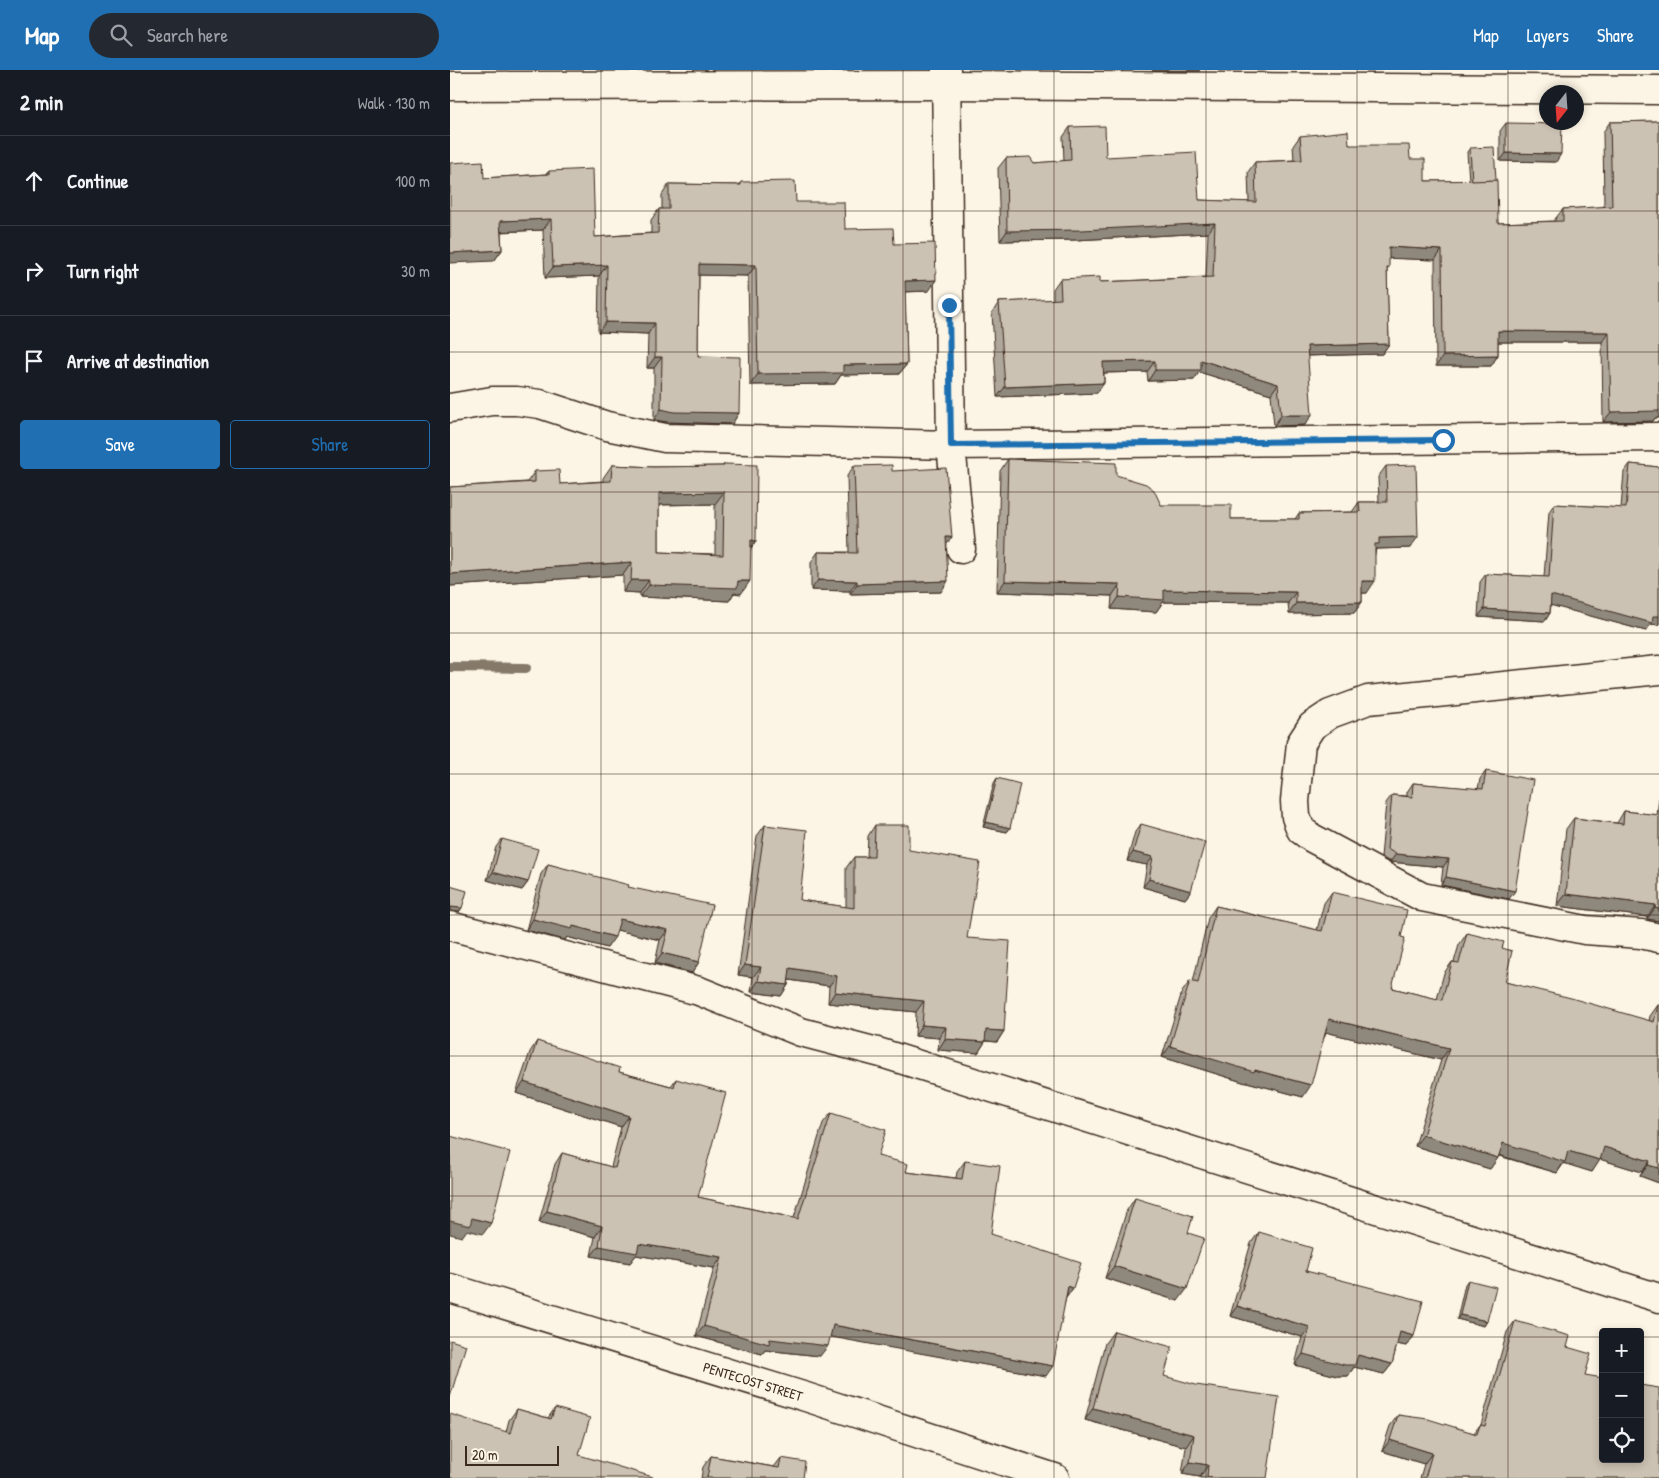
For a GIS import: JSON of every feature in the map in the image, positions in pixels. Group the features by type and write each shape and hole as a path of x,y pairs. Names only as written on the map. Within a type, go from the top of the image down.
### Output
{"street":[{"path":"945,77 951,445 961,549"},
{"path":"450,86 945,77 1659,90"},
{"path":"450,408 492,401 517,401 540,404 607,426 665,438 951,445 1659,438"},
{"path":"1659,670 1368,700 1330,714 1312,726 1301,743 1295,802 1296,817 1301,830 1312,838 1422,896 1585,930 1640,934 1659,938"},
{"path":"450,926 699,991 801,1032 881,1053 1659,1298"},
{"name":"PENTECOST STREET","path":"450,1288 806,1397 1055,1478"}],"building":[{"path":"1659,121 1659,411 1611,412 1609,332 1498,331 1498,355 1443,356 1442,250 1389,247 1389,268 1387,268 1389,344 1307,346 1312,415 1281,415 1278,384 1201,360 1201,370 1155,370 1155,361 1103,362 1104,383 1005,387 999,302 1061,299 1060,279 1100,277 1100,282 1213,277 1215,223 1082,230 1007,231 1006,158 1030,157 1034,163 1071,160 1070,127 1105,126 1106,157 1196,152 1199,200 1256,202 1255,162 1302,160 1300,136 1348,131 1349,145 1409,145 1410,159 1425,159 1425,181 1497,180 1498,223 1563,221 1563,209 1612,206 1610,122"},
{"path":"1506,123 1539,124 1539,130 1562,130 1561,154 1506,153"},
{"path":"1494,147 1496,180 1472,181 1470,148"},
{"path":"483,161 484,178 549,174 549,171 593,169 595,237 658,233 659,209 669,209 669,184 741,185 741,182 795,181 796,202 844,202 845,229 893,228 894,244 935,243 936,280 905,281 907,364 843,365 843,373 758,374 756,265 699,264 698,356 740,357 739,413 674,412 661,409 662,357 655,357 655,323 606,322 607,265 553,267 551,219 500,221 502,250 450,253 450,163"},
{"path":"1008,459 1116,463 1116,475 1146,484 1154,490 1161,505 1231,505 1231,519 1299,519 1299,513 1360,512 1359,502 1387,502 1386,466 1416,465 1418,537 1379,538 1379,544 1375,544 1375,581 1362,581 1362,602 1296,603 1296,592 1164,590 1164,600 1119,597 1120,584 1005,581"},
{"path":"724,464 757,465 756,541 751,540 750,581 738,581 737,588 649,585 649,580 631,580 632,562 450,574 450,487 535,482 535,471 559,470 560,484 611,481 612,465 653,467 724,466","holes":["724,492 723,555 659,552 659,493"]},
{"path":"1630,464 1659,467 1659,616 1653,616 1652,623 1551,595 1550,613 1484,609 1486,574 1549,577 1554,504 1626,508"},
{"path":"892,465 892,471 946,468 952,537 946,537 948,581 857,584 857,581 818,580 818,552 857,553 854,466"},
{"path":"1486,771 1533,780 1515,891 1446,877 1449,859 1396,854 1387,849 1392,795 1412,797 1413,783 1483,789"},
{"path":"997,778 1020,784 1010,828 986,822"},
{"path":"1624,811 1659,815 1659,909 1655,908 1656,905 1566,894 1574,818 1623,824"},
{"path":"1141,824 1205,842 1191,891 1149,879 1153,857 1133,852"},
{"path":"765,825 807,830 800,900 854,908 854,857 874,857 875,825 909,825 909,850 980,862 967,938 1010,941 1004,1031 986,1030 985,1042 945,1039 946,1027 922,1025 924,1001 835,992 837,976 790,968 788,985 758,981 761,967 745,965"},
{"path":"502,839 538,849 528,882 493,872"},
{"path":"548,864 629,885 628,887 712,905 699,962 662,953 668,930 620,919 615,937 573,926 572,929 533,919"},
{"path":"450,886 467,891 462,908 450,907"},
{"path":"1332,892 1407,910 1401,937 1405,938 1392,988 1442,1000 1452,962 1459,963 1467,933 1504,942 1502,948 1512,951 1505,982 1571,998 1654,1022 1659,1005 1659,1168 1648,1165 1650,1161 1604,1147 1600,1160 1568,1151 1565,1162 1503,1143 1498,1158 1423,1135 1449,1048 1329,1019 1311,1085 1255,1070 1254,1072 1170,1046 1190,981 1198,983 1216,906 1322,931"},
{"path":"537,1041 620,1068 619,1072 674,1087 676,1079 726,1093 698,1197 798,1219 831,1113 886,1130 878,1156 908,1164 906,1172 962,1179 965,1161 1000,1166 991,1234 1081,1263 1073,1288 1068,1286 1053,1366 833,1325 828,1346 770,1339 769,1344 704,1326 722,1257 639,1244 637,1253 599,1246 602,1226 547,1211 562,1153 615,1168 629,1116 524,1082"},
{"path":"450,1136 510,1152 491,1223 472,1218 470,1226 450,1221"},
{"path":"1135,1198 1193,1216 1188,1233 1204,1238 1187,1289 1114,1266"},
{"path":"1259,1232 1312,1248 1306,1271 1423,1301 1414,1336 1400,1332 1392,1364 1358,1355 1355,1365 1345,1365 1303,1354 1310,1327 1237,1306"},
{"path":"1468,1280 1496,1287 1487,1321 1460,1315"},
{"path":"1515,1321 1570,1336 1567,1347 1591,1354 1585,1375 1599,1377 1599,1463 1644,1463 1644,1386 1659,1388 1659,1478 1425,1478 1432,1453 1390,1440 1398,1415 1428,1419 1477,1434 1480,1425 1485,1426"},
{"path":"1114,1331 1172,1347 1164,1376 1196,1385 1279,1397 1267,1478 1207,1477 1208,1465 1190,1462 1194,1435 1093,1408"},
{"path":"450,1340 466,1345 450,1397"},
{"path":"555,1408 590,1418 579,1455 653,1477 450,1478 450,1414 510,1433 517,1409 551,1419"},
{"path":"711,1456 779,1468 781,1458 805,1462 803,1478 707,1478"}],"waterway":[{"path":"450,667 526,668"}],"route":[{"path":"949,305 951,445 1443,440"}]}
